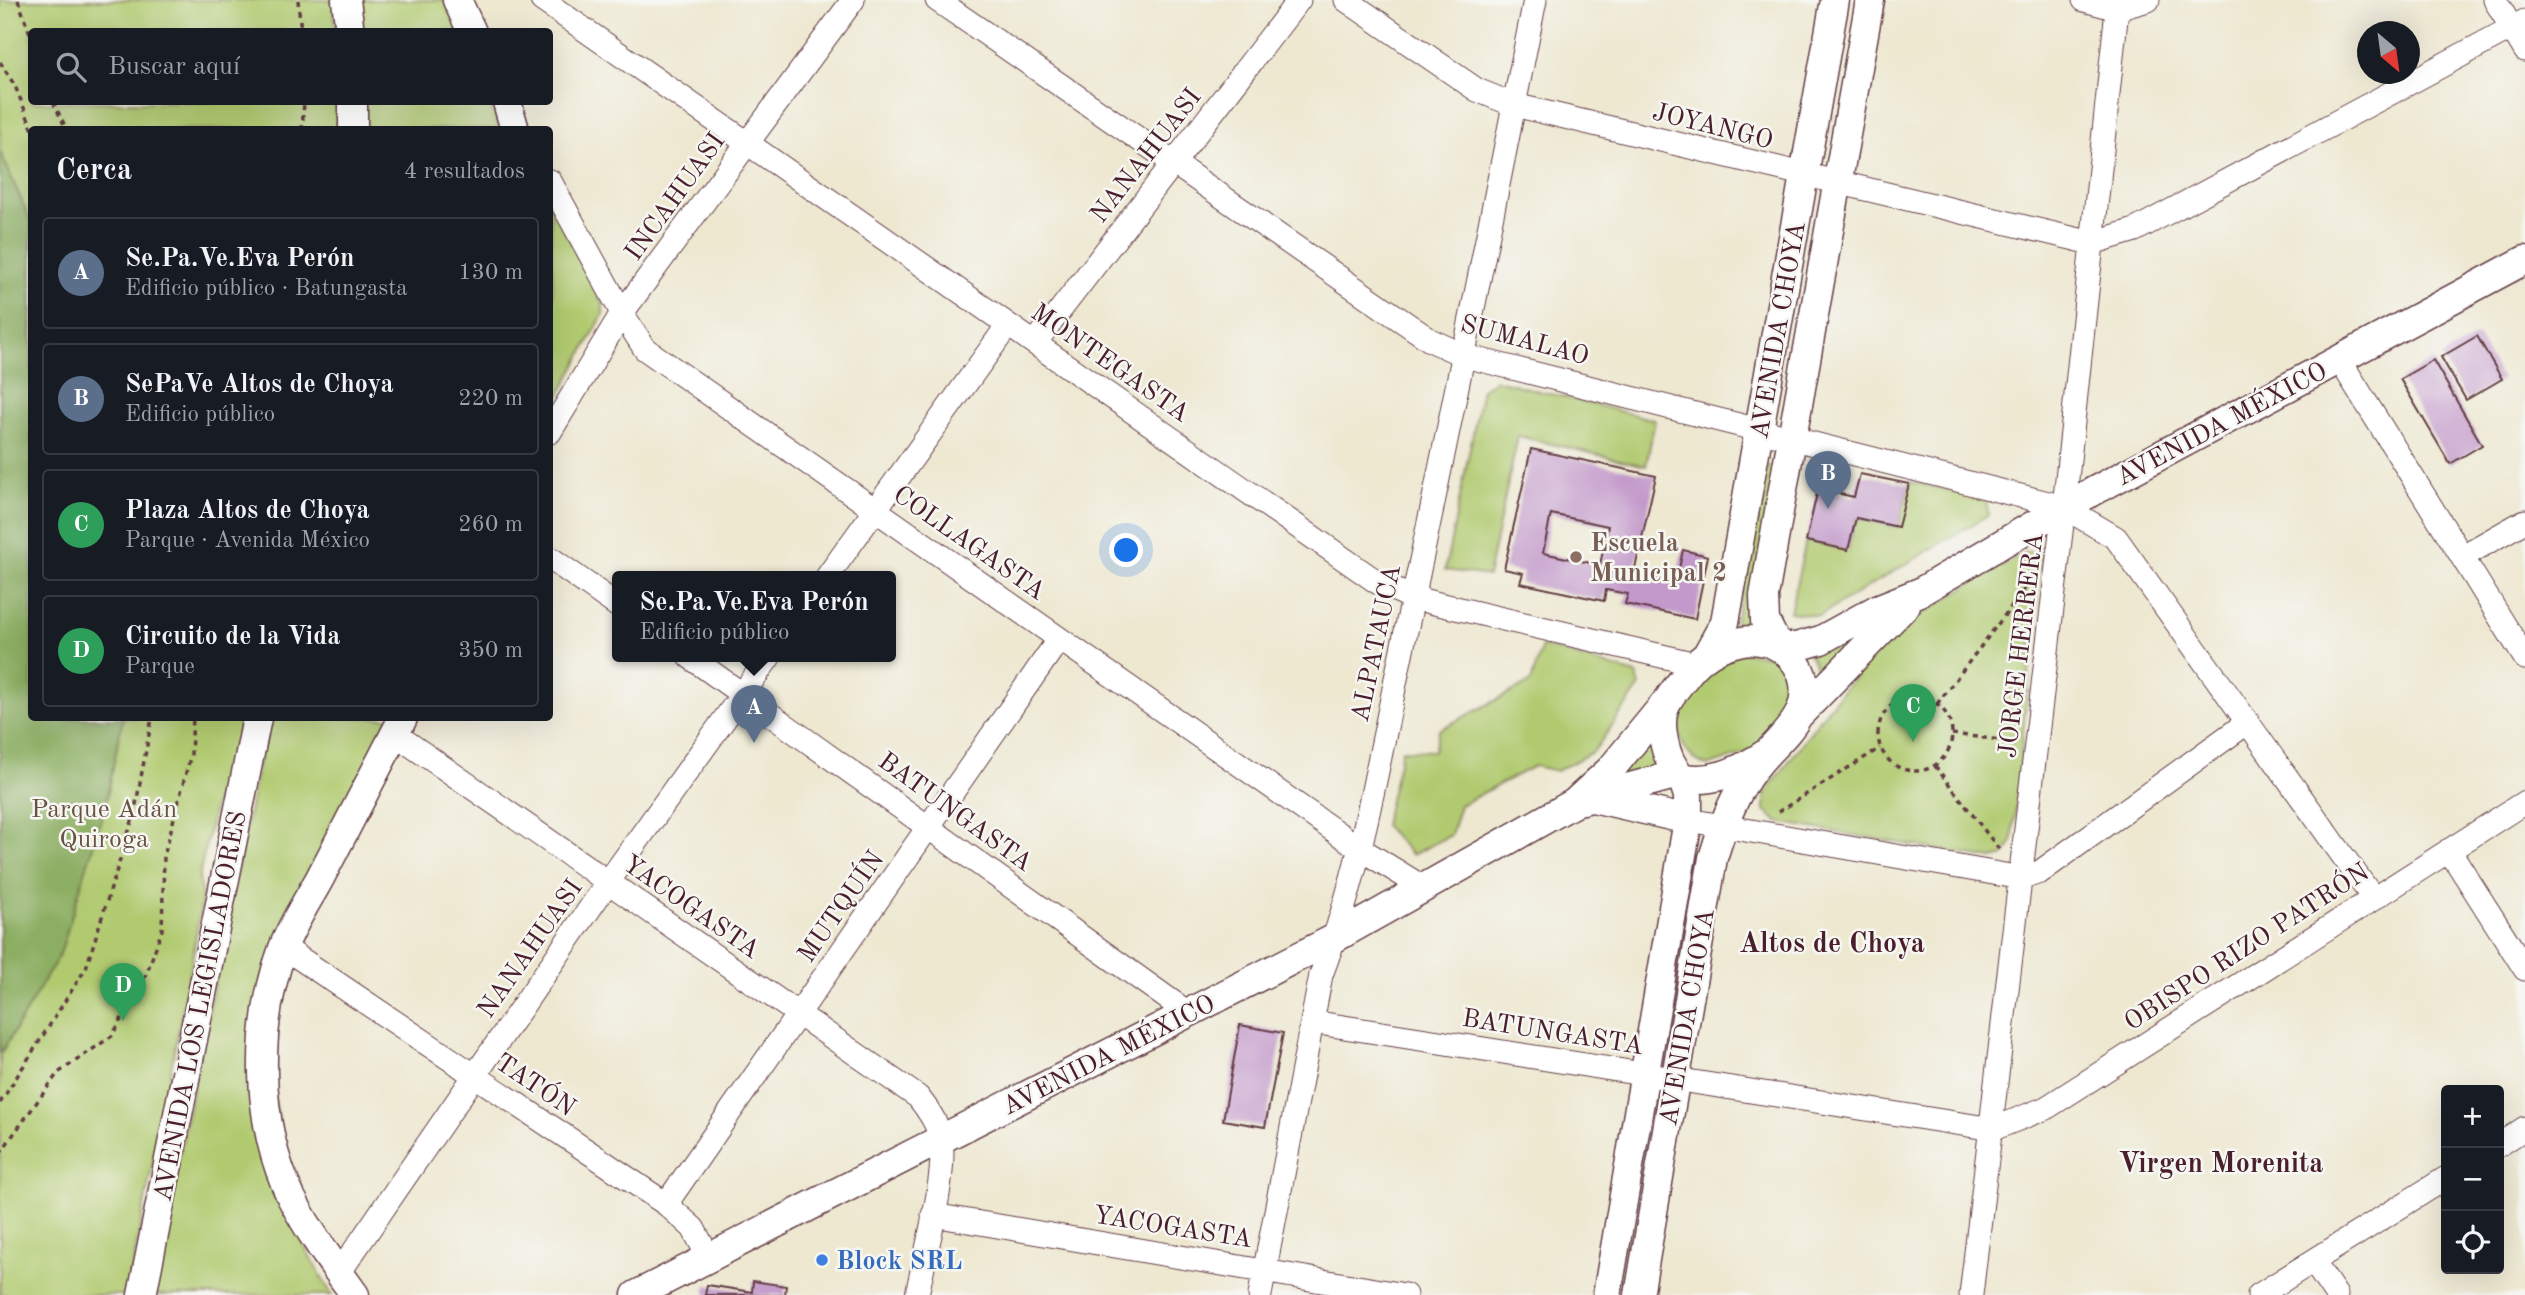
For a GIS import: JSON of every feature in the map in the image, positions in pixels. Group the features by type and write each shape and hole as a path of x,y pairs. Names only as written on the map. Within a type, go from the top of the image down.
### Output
{"main road":[{"path":"346,0 350,28"},
{"path":"457,0 470,28"},
{"name":"AVENIDA CHOYA","path":"1701,660 1725,622 1835,0"},
{"name":"AVENIDA CHOYA","path":"1779,646 1765,621 1764,596 1870,0"},
{"path":"353,105 354,126"},
{"path":"508,105 514,126"},
{"name":"AVENIDA MÉXICO","path":"1779,646 1796,647 1821,640 1877,610 1920,592 2064,506 2525,260"},
{"name":"AVENIDA MÉXICO","path":"1799,715 1866,643 1920,592"},
{"path":"1759,639 1779,646 1792,657 1802,679 1803,698 1799,715 1768,752 1725,775 1702,779 1680,776 1670,757 1663,731 1667,702 1701,660 1747,640 1759,639"},
{"name":"AVENIDA MÉXICO","path":"1582,800 1667,702"},
{"name":"AVENIDA LOS LEGISLADORES","path":"142,1295 256,721"},
{"path":"347,1284 291,1195 275,1150 266,1108 263,1054 267,1011 283,947 399,726"},
{"name":"AVENIDA CHOYA","path":"1639,1295 1713,858 1736,828 1746,781 1768,752"},
{"name":"AVENIDA CHOYA","path":"1608,1295 1688,820 1688,796 1680,776"},
{"name":"AVENIDA MÉXICO","path":"636,1295 1335,938 1582,800 1680,776"},
{"path":"1582,800 1688,820"}],"street":[{"name":"MONTEGASTA","path":"542,0 1377,582 1413,598 1701,660"},
{"name":"INCAHUASI","path":"553,427 622,313 853,0"},
{"name":"SUMALAO","path":"937,0 1430,340 1465,355 2064,506 2116,538 2373,898"},
{"name":"NANAHUASI","path":"1035,343 1299,0"},
{"name":"JOYANGO","path":"1346,0 1477,90 1514,105 2092,243"},
{"name":"ALPATAUCA","path":"1260,1295 1321,975 1335,938 1359,848 1465,355 1535,0"},
{"path":"2084,0 2118,5 2148,0"},
{"path":"2495,0 2519,25 2525,50"},
{"name":"JORGE HERRERA","path":"1971,1295 2022,878 2118,5"},
{"path":"2092,243 2135,230 2519,25"},
{"path":"509,105 520,126"},
{"name":"COLLAGASTA","path":"553,186 622,313 645,349 1359,848 1424,888"},
{"path":"831,571 1008,325"},
{"path":"2339,359 2525,658"},
{"path":"2463,556 2525,521"},
{"path":"553,560 612,602"},
{"name":"MUTQUÍN","path":"666,1204 1059,639"},
{"name":"BATUNGASTA","path":"697,662 1188,1013"},
{"name":"NANAHUASI","path":"347,1284 475,1076 608,882 765,662"},
{"path":"1688,820 2022,878 2040,872 2248,722"},
{"name":"YACOGASTA","path":"399,726 608,882 918,1097 942,1139"},
{"name":"OBISPO RIZO PATRÓN","path":"1993,1129 2046,1108 2525,802"},
{"path":"2449,850 2525,969"},
{"name":"TATÓN","path":"283,947 666,1204 693,1228 709,1258"},
{"name":"BATUNGASTA","path":"1312,1022 1993,1129"},
{"path":"2504,1142 2525,1128"},
{"path":"917,1295 933,1215 942,1139"},
{"path":"2259,1295 2441,1181"},
{"name":"YACOGASTA","path":"933,1215 1405,1295"},
{"path":"2313,1261 2336,1295"}],"path":[{"path":"18,0 28,28"},
{"path":"298,0 301,28"},
{"path":"0,62 15,86 31,126"},
{"path":"54,105 65,126"},
{"path":"302,126 304,105"},
{"path":"1937,704 2036,575"},
{"path":"1915,697 1937,704 1951,723 1952,734 1944,758 1934,766 1909,771 1887,760 1880,748 1879,724 1892,704 1915,697"},
{"path":"0,1103 86,968 134,815 151,721"},
{"path":"0,1153 58,1073 112,1036 145,975 162,930 164,856 191,754 193,721"},
{"path":"1952,734 2037,744"},
{"path":"1736,828 1880,748"},
{"path":"1934,766 2022,878"}],"green space":[{"name":"Parque Adán Quiroga","path":"0,0 332,0 336,28 28,28 28,105 338,105 338,126 28,126 28,721 240,721 229,778 216,799 199,877 202,897 192,960 127,1295 0,1295"},
{"path":"359,0 444,0 458,28 362,28"},
{"path":"364,105 491,105 498,126 365,126"},
{"path":"0,151 28,215 28,721 122,721 105,807 60,954 0,1055"},
{"path":"553,208 603,305 603,315 553,407"},
{"path":"1496,380 1655,420 1646,466 1518,436 1488,576 1445,570 1482,389"},
{"path":"1766,466 1777,468 1752,624 1734,628"},
{"path":"1910,482 1986,498 1988,515 1819,616 1790,612 1806,541 1848,550 1856,518 1898,527"},
{"path":"2027,552 2041,555 2012,843 2005,856 1992,859 1778,822 1765,811 1765,794 1835,700 1882,647 1933,607"},
{"path":"1885,614 1819,685 1814,661 1808,653"},
{"path":"1542,646 1636,674 1640,686 1594,751 1557,771 1534,766 1460,805 1451,835 1412,855 1384,825 1402,750 1434,751 1439,730 1531,682"},
{"path":"1741,652 1777,657 1792,683 1789,708 1761,748 1707,766 1693,758 1684,747 1680,735 1683,707 1696,681 1706,670"},
{"path":"267,721 389,721 255,1005 305,1248 332,1295 151,1295"},
{"path":"1653,728 1661,768 1614,781"}],"building":[{"path":"2477,336 2502,379 2466,400 2441,357"},
{"path":"2433,360 2482,445 2450,464 2400,379"},
{"path":"1531,449 1656,476 1634,573 1676,582 1683,550 1708,556 1695,619 1625,604 1628,594 1606,590 1604,601 1520,583 1523,573 1504,569","holes":["1551,514 1608,526 1600,565 1543,553"]},
{"path":"1860,474 1909,484 1898,527 1856,518 1848,550 1806,541 1818,489 1854,497"},
{"path":"1240,1025 1283,1033 1265,1127 1223,1120"},
{"path":"753,1281 786,1286 785,1295 705,1295 707,1285 752,1292"}],"place":[{"name":"SePaVe Altos de Choya","path":"1828,509"},
{"name":"Escuela Municipal 2","path":"1576,557"},
{"name":"Plaza Altos de Choya","path":"1913,742"},
{"name":"Se.Pa.Ve.Eva Perón","path":"754,743"},
{"name":"Circuito de la Vida","path":"123,1021"},
{"name":"Block SRL","path":"822,1260"}],"district":[{"name":"Altos de Choya","path":"1832,942"},
{"name":"Virgen Morenita","path":"2221,1162"}]}
